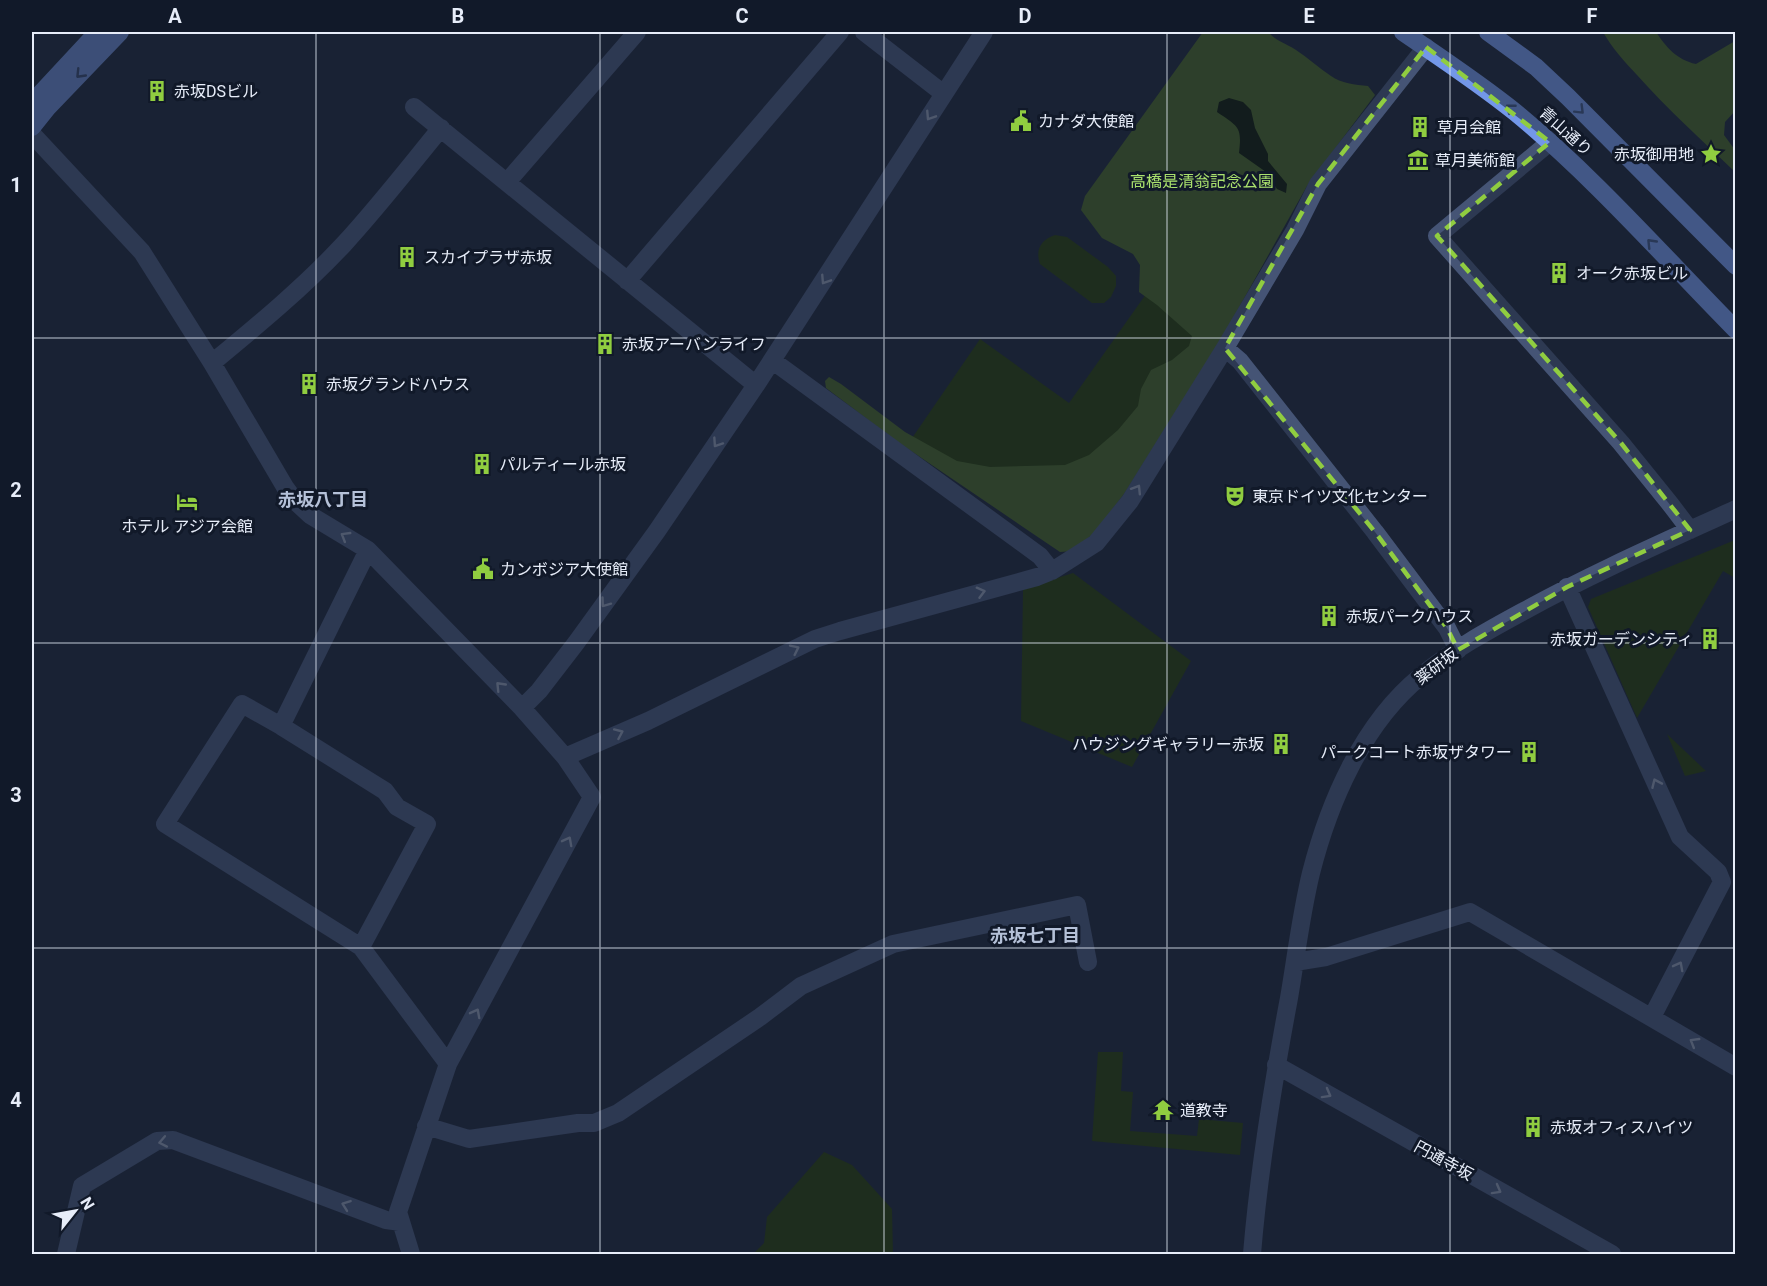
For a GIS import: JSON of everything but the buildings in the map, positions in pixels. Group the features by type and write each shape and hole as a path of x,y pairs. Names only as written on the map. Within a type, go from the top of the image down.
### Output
{"highway":[{"name":"青山通り","path":"1403,32 1490,92 1550,142 1736,330"},
{"name":"青山通り","path":"1488,32 1536,67 1736,266"}],"main road":[{"path":"32,103 98,32"},
{"path":"32,127 48,107 120,32"}],"street":[{"path":"507,182 637,32"},
{"path":"627,281 840,32"},
{"path":"864,32 944,94"},
{"path":"522,708 539,691 576,643 657,531 773,361 984,32"},
{"path":"565,757 648,721 815,639 1037,577 1052,571 1096,543 1130,501 1225,348 1295,230 1318,184 1426,47"},
{"path":"414,107 756,385"},
{"path":"212,363 260,323 345,243 441,128"},
{"path":"32,134 142,252 296,502 310,514 368,550 522,708 565,757 592,797 448,1064 398,1212 411,1254"},
{"path":"1550,142 1437,236 1621,443 1690,530"},
{"path":"1225,348 1246,369 1375,532 1447,628 1458,650"},
{"path":"773,361 1040,556 1052,571"},
{"name":"薬研坂","path":"1252,1254 1276,1065 1311,873 1324,830 1343,782 1364,740 1390,704 1421,675 1491,628 1567,587 1736,509"},
{"path":"281,726 368,550"},
{"path":"1567,587 1680,837 1721,876 1722,882 1652,1017"},
{"path":"361,947 427,824 397,807 386,791 242,704 165,824 361,947 448,1064"},
{"path":"426,1126 469,1138 578,1123 594,1123 618,1113 760,1017 801,986 893,944 1077,905 1088,962"},
{"path":"1295,962 1326,957 1470,912 1736,1067"},
{"name":"円通寺坂","path":"1276,1065 1612,1254"},
{"path":"66,1254 82,1186 157,1141 165,1140 173,1140 386,1220 401,1222"}],"highlighted area":[{"path":"1426,47 1550,142 1437,236 1621,443 1690,530 1567,587 1458,650 1447,628 1375,532 1225,348 1318,184"}],"green space":[{"name":"高橋是清翁記念公園","path":"1203,32 1268,32 1335,78 1368,86 1375,95 1307,186 1223,336 1124,494 1094,533 1073,551 1060,552 895,440 826,388 825,381 829,377 841,384 905,432 957,461 990,467 1065,465 1089,455 1118,430 1138,406 1141,389 1151,370 1172,360 1189,346 1192,336 1139,292 1140,265 1133,254 1102,238 1081,210 1085,196"},
{"path":"1603,32 1656,32 1673,52 1696,64 1735,41 1735,111 1725,122 1724,135 1735,150 1735,172 1648,88 1618,54"},
{"path":"1055,235 1067,237 1108,267 1116,276 1116,286 1111,297 1104,303 1092,303 1040,264 1038,254 1040,246"},
{"path":"1151,287 1208,326 1107,460 979,479 910,441 980,339 1069,403"},
{"path":"1735,540 1735,578 1723,571 1637,718 1588,607 1591,599"},
{"path":"1073,573 1191,661 1132,767 1021,721 1023,589"},
{"path":"1667,734 1706,771 1685,776"},
{"path":"1098,1052 1123,1052 1121,1091 1133,1092 1130,1131 1197,1136 1199,1119 1243,1123 1240,1155 1092,1141"},
{"path":"824,1152 852,1165 892,1209 893,1254 753,1254 764,1243 767,1217"}],"shaded area":[{"path":"1229,98 1243,102 1251,110 1255,128 1268,154 1268,161 1287,184 1286,193 1277,189 1266,172 1239,153 1240,138 1237,128 1217,112 1219,102"}],"place":[{"name":"赤坂DSビル","path":"157,91"},
{"name":"カナダ大使館","path":"1021,121"},
{"name":"草月会館","path":"1420,127"},
{"name":"赤坂御用地","path":"1711,154"},
{"name":"草月美術館","path":"1418,160"},
{"name":"スカイプラザ赤坂","path":"407,257"},
{"name":"オーク赤坂ビル","path":"1559,273"},
{"name":"赤坂アーバンライフ","path":"605,344"},
{"name":"赤坂グランドハウス","path":"309,384"},
{"name":"パルティール赤坂","path":"482,464"},
{"name":"東京ドイツ文化センター","path":"1235,496"},
{"name":"ホテル アジア会館","path":"187,502"},
{"name":"カンボジア大使館","path":"483,569"},
{"name":"赤坂パークハウス","path":"1329,616"},
{"name":"赤坂ガーデンシティ","path":"1710,639"},
{"name":"ハウジングギャラリー赤坂","path":"1281,744"},
{"name":"パークコート赤坂ザタワー","path":"1529,752"},
{"name":"道教寺","path":"1163,1110"},
{"name":"赤坂オフィスハイツ","path":"1533,1127"}],"district":[{"name":"赤坂八丁目","path":"323,500"},
{"name":"赤坂七丁目","path":"1035,936"}]}
